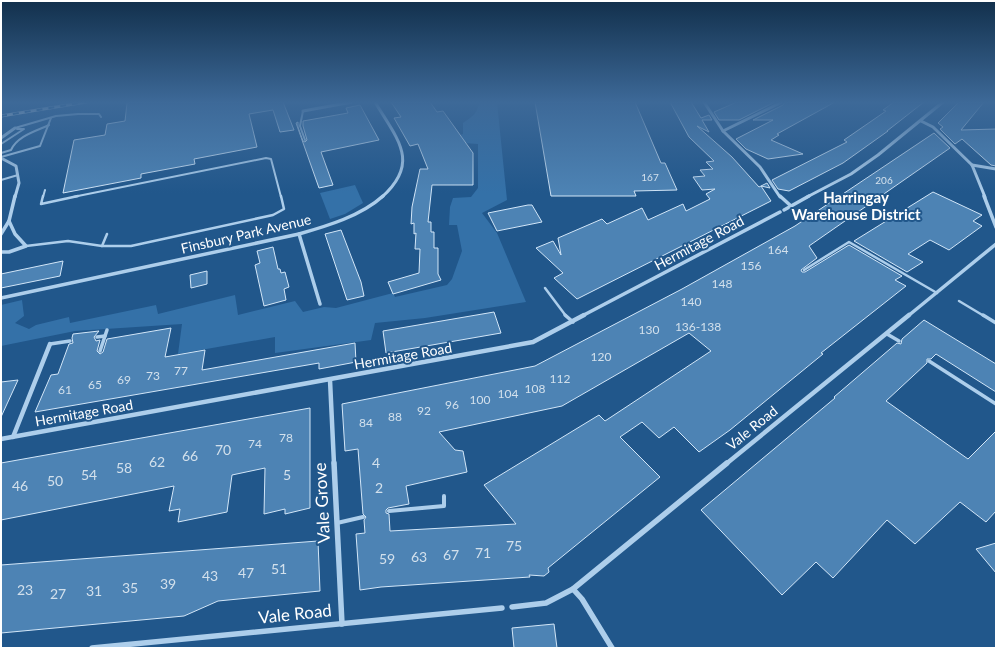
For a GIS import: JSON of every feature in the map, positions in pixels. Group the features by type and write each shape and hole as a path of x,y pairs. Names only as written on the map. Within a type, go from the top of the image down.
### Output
{"street":[{"path":"1,138 9,132"},
{"name":"Finsbury Park Avenue","path":"1,298 299,234 329,226 363,210 379,199 397,181 404,161 402,151 392,132"},
{"path":"724,132 760,167 782,200 791,206"},
{"name":"Hermitage Road","path":"1,439 526,344 539,340 782,211 860,167 906,132"},
{"path":"938,132 972,165 996,228"},
{"path":"1,157 16,166 19,183 9,221 1,234"},
{"path":"972,165 996,169"},
{"path":"1,252 9,252 26,246 15,234 9,221"},
{"path":"299,234 320,304"},
{"name":"Vale Road","path":"512,607 546,604 573,589 996,244"},
{"path":"13,437 50,344"},
{"name":"Vale Grove","path":"330,380 342,624"},
{"path":"573,589 582,599 612,648"},
{"name":"Vale Road","path":"92,648 502,608"}],"lane":[{"path":"1,144 20,132"},
{"path":"1,153 11,150 14,143 34,132"},
{"path":"1,157 40,146 46,132"},
{"path":"302,132 305,140"},
{"path":"26,246 68,241 102,246 131,246 273,215 284,209 271,160 266,158 41,204 45,190"},
{"path":"1,180 18,175"},
{"path":"102,246 107,234"},
{"path":"804,270 849,242 937,293"},
{"path":"545,288 563,313 574,322"},
{"path":"959,301 996,323"},
{"path":"100,351 107,330"},
{"path":"887,334 899,341"},
{"path":"97,337 105,336"},
{"path":"50,344 70,341"},
{"path":"930,361 996,404"},
{"path":"389,511 444,506 444,496"},
{"path":"337,523 364,517"}],"shaded area":[{"path":"463,132 500,132 507,200 482,213 497,233 526,302 425,318 375,323 371,340 275,353 275,337 178,354 182,324 75,331 1,346 1,305 22,300 24,316 15,323 29,329 36,325 69,317 70,323 156,305 158,314 235,295 238,315 295,301 303,312 324,307 336,308 393,293 395,297 447,285 452,279 462,251 457,225 449,225 450,207 453,198 471,197 478,188 478,144 464,143 460,135 463,134"},
{"path":"355,185 363,203 345,214 330,219 320,193"}],"building":[{"path":"105,132 253,132 257,147 194,159 195,164 141,174 141,178 63,193 74,140 105,135"},
{"path":"299,132 303,141 305,142 307,140 305,132 375,132 379,140 321,152 333,185 319,188"},
{"path":"402,132 458,132 473,153 473,185 432,185 428,222 431,222 431,232 434,232 434,248 438,248 438,274 441,280 393,294 388,282 419,273 420,249 415,249 416,233 414,234 414,223 411,224 412,207 420,169 428,169 418,144 410,146"},
{"path":"540,132 648,132 661,163 665,163 677,190 634,191 636,196 551,196"},
{"path":"686,132 704,132 732,157 759,187 761,186 771,201 577,299 554,278 563,273 536,248 553,241 561,255 558,238 602,219 607,224 642,208 648,220 683,204 686,211 710,199 706,194 715,189 702,190 693,177 705,176 700,170 713,169 706,162 714,161 689,137"},
{"path":"749,132 780,132 777,134 779,135 771,140 803,154 768,159 746,149 736,139"},
{"path":"855,132 886,132 843,163 789,191 778,189 772,180 847,142 844,140"},
{"path":"943,132 996,132 996,166 991,165 962,139 955,144"},
{"path":"934,133 950,148 809,246 817,258 801,270 802,272 805,272 849,245 902,276 895,280 906,286 821,353 823,354 730,430 699,452 674,427 659,438 642,422 620,437 660,477 548,568 549,572 544,576 529,575 530,577 381,587 360,590 356,534 365,533 364,520 366,517 363,514 358,449 345,451 342,404 535,366 682,289 795,226","holes":["689,333 711,351 605,421 599,415 484,485 516,524 390,531 389,514 386,513 386,510 388,508 409,504 406,486 467,472 463,451 455,450 439,432 562,406"]},
{"path":"767,183 770,188 761,186"},
{"path":"933,192 982,215 973,221 982,226 949,250 930,240 908,254 923,262 907,272 854,241"},
{"path":"532,205 542,222 497,231 488,213"},
{"path":"341,230 361,282 364,296 347,300 325,234"},
{"path":"273,247 278,269 280,269 281,273 285,272 289,287 284,289 286,300 264,306 255,265 260,263 257,251"},
{"path":"63,261 60,276 1,288 1,274"},
{"path":"207,271 207,284 191,288 190,275"},
{"path":"494,312 501,333 386,353 383,331"},
{"path":"924,320 996,364 996,392 936,354 931,359 927,359 927,363 886,401 968,459 996,431 996,511 986,522 960,502 915,544 887,520 833,578 816,562 782,595 701,510 835,398 834,397 897,343 901,344 902,339"},
{"path":"171,328 165,357 205,350 202,370 355,343 356,362 319,369 319,363 35,412 51,375 58,374 69,344 73,343 73,334 99,331 94,337 96,341 100,340 97,351 100,354 103,352 107,339"},
{"path":"18,380 1,417 1,382"},
{"path":"310,408 310,508 285,514 285,509 264,514 265,468 232,475 227,512 178,522 180,509 169,511 174,486 1,520 1,463"},
{"path":"318,541 320,591 218,601 184,616 1,633 1,565"},
{"path":"996,543 996,573 976,549"},
{"path":"554,624 557,648 514,648 512,628"}],"district":[{"name":"Harringay Warehouse District","path":"856,206"}]}
